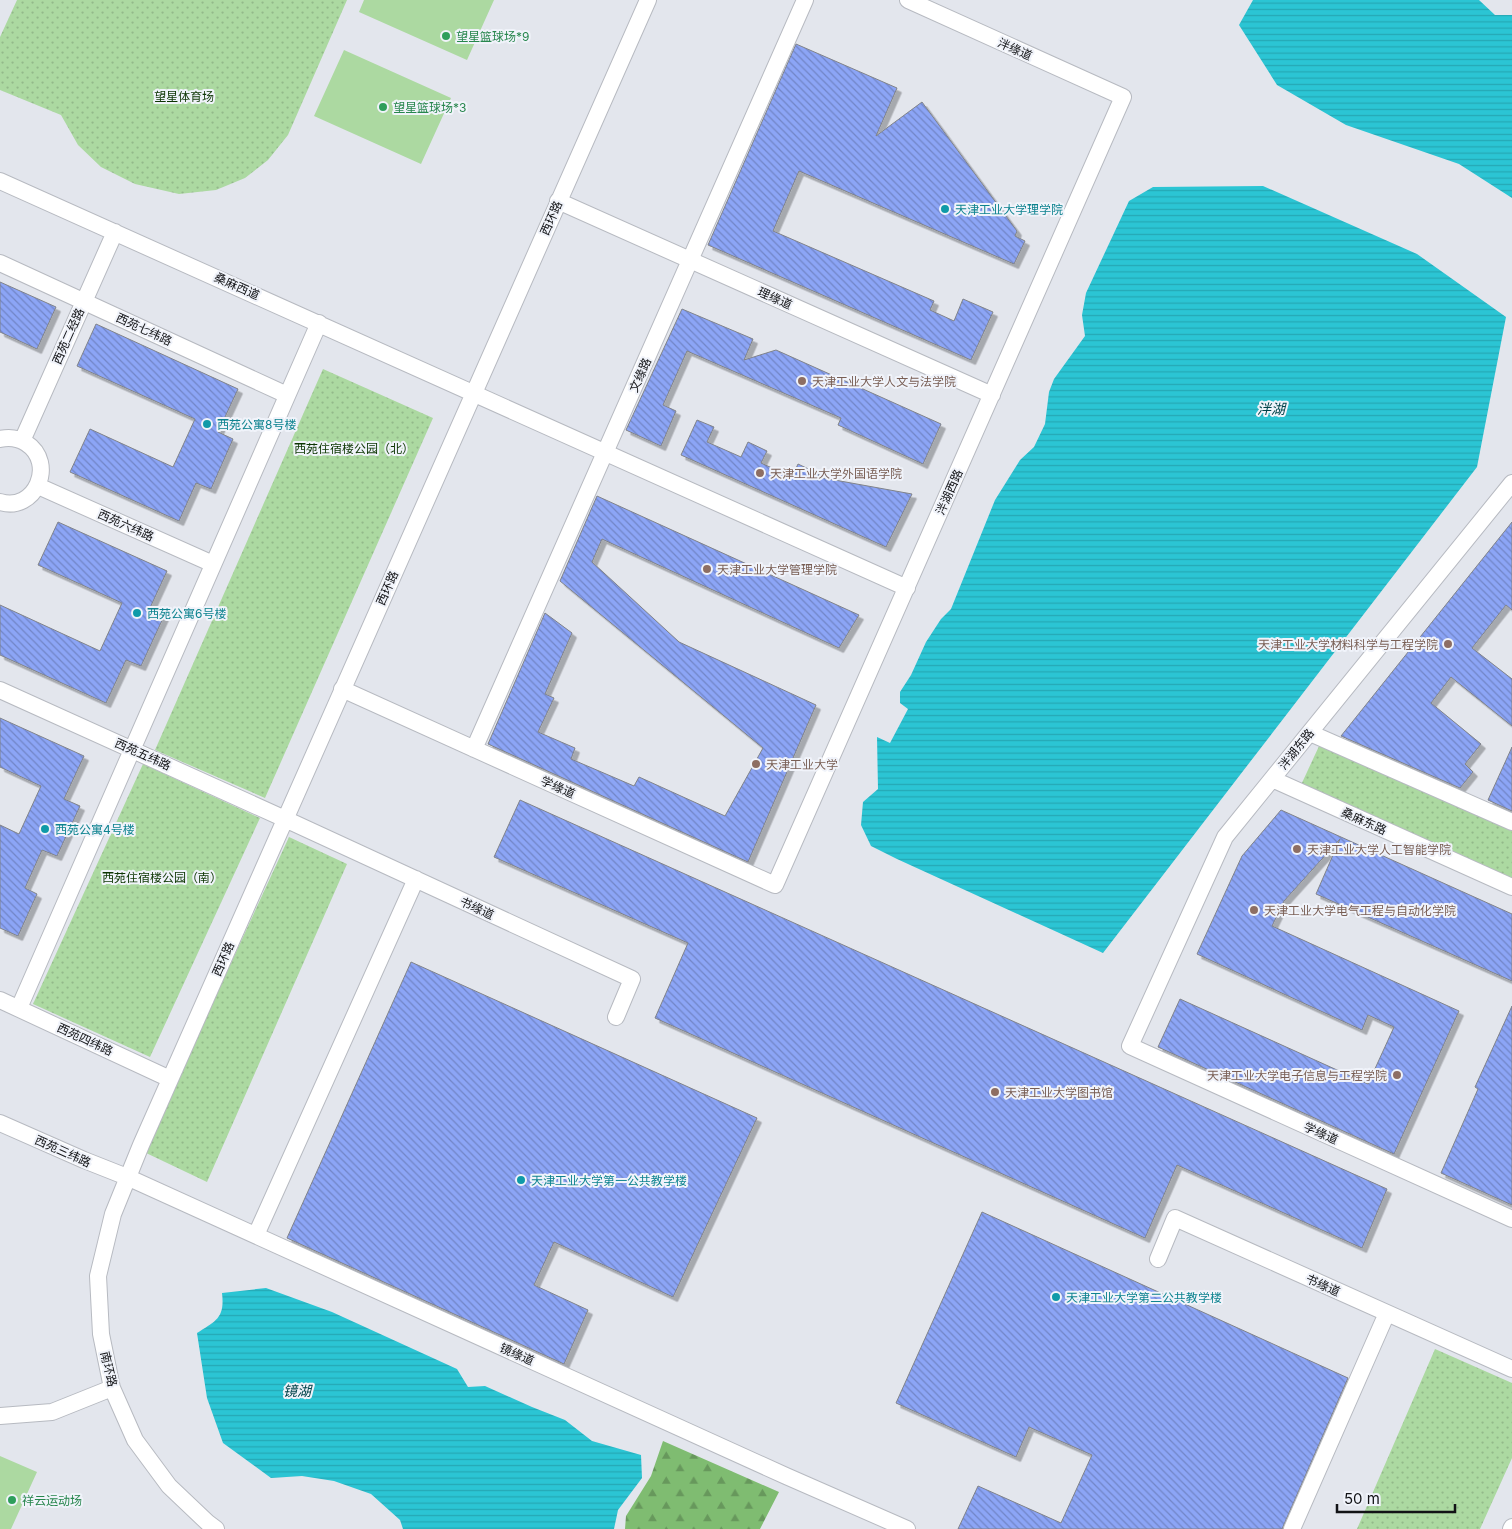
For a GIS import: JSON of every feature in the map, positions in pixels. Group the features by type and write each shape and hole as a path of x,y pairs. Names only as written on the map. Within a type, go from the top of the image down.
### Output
{"street":[{"name":"西环路","path":"128,1177 648,0"},
{"name":"文缘路","path":"474,749 692,260 805,0"},
{"name":"泮缘道","path":"908,0 1123,97"},
{"name":"泮湖西路","path":"775,886 1123,97"},
{"name":"桑麻西道","path":"0,181 907,588"},
{"name":"理缘道","path":"558,201 992,395"},
{"name":"西苑二经路","path":"22,441 115,232"},
{"name":"西苑七纬路","path":"0,263 287,395"},
{"path":"19,1008 319,323"},
{"path":"0,439 13,438 22,441 36,452 40,460 41,478 32,494 24,500 15,504 0,502"},
{"name":"泮湖东路","path":"1130,1046 1225,837 1512,483"},
{"name":"西苑六纬路","path":"38,486 213,564"},
{"name":"西苑五纬路","path":"0,690 285,819"},
{"name":"学缘道","path":"342,690 775,886"},
{"path":"1310,733 1512,822"},
{"name":"桑麻东路","path":"1272,779 1512,887"},
{"name":"书缘道","path":"285,819 632,979 616,1017"},
{"path":"256,1236 416,879"},
{"name":"西苑四纬路","path":"0,1000 170,1079"},
{"name":"学缘道","path":"1130,1046 1512,1219"},
{"name":"西苑三纬路","path":"0,1123 128,1177"},
{"name":"镜缘道","path":"128,1177 786,1476 907,1529"},
{"name":"南环路","path":"128,1177 112,1214 98,1276 101,1334 112,1388 135,1440 169,1486 216,1529"},
{"name":"书缘道","path":"1158,1259 1175,1218 1512,1369"},
{"path":"1292,1529 1387,1313"},
{"path":"0,1416 52,1412 112,1388"}],"green space":[{"name":"望星体育场","path":"17,0 347,0 288,135 268,160 245,178 216,190 179,194 135,184 101,167 78,145 61,115 0,90 0,37"},
{"name":"望星篮球场*9","path":"364,0 494,0 467,60 359,12"},
{"name":"望星篮球场*3","path":"344,50 451,98 421,164 314,116"},
{"name":"西苑住宿楼公园（北）","path":"323,369 433,418 265,798 155,750"},
{"path":"1320,744 1512,831 1512,879 1301,785"},
{"name":"西苑住宿楼公园（南）","path":"143,764 260,818 150,1057 33,1004"},
{"path":"289,837 347,864 207,1182 144,1152"},
{"path":"1435,1349 1512,1383 1512,1458 1480,1529 1357,1529"},
{"path":"663,1441 779,1492 760,1529 625,1529 626,1516 651,1476"},
{"name":"祥云运动场","path":"0,1456 37,1472 11,1529 0,1529"}],"water":[{"path":"1253,0 1479,0 1495,15 1512,15 1512,198 1459,164 1346,125 1277,85 1239,25"},
{"name":"泮湖","path":"1263,186 1417,254 1506,317 1477,467 1103,953 871,846 861,825 863,802 878,789 877,737 890,743 908,709 900,703 900,692 911,675 926,642 941,619 951,609 995,500 1020,460 1034,447 1045,424 1049,392 1054,379 1085,336 1082,315 1086,293 1129,201 1153,187"},
{"name":"镜湖","path":"266,1288 332,1312 457,1369 468,1387 485,1386 565,1420 592,1441 641,1455 642,1478 618,1510 614,1529 403,1529 400,1520 371,1494 334,1481 302,1476 271,1478 223,1443 207,1398 197,1333 218,1318 222,1308 222,1293"}],"building":[{"name":"天津工业大学理学院","path":"796,44 897,88 876,136 922,102 1017,231 1015,236 1025,241 1014,264 799,171 773,231 934,301 930,310 954,321 963,299 993,312 971,360 708,245"},
{"path":"0,282 56,307 37,349 0,332"},
{"path":"682,309 753,339 744,360 776,350 941,424 923,464 838,425 841,418 687,351 663,405 676,411 661,446 626,430"},
{"name":"西苑公寓8号楼","path":"96,324 238,389 218,432 233,439 211,489 196,483 179,521 70,472 90,429 173,467 195,419 77,366"},
{"path":"697,420 714,427 707,442 741,457 748,442 767,451 761,463 792,477 798,464 819,474 818,477 912,494 886,547 681,455"},
{"path":"597,496 859,615 839,648 602,539 592,562 679,642 816,705 748,862 488,744 545,613 572,633 545,694 554,698 538,732 575,748 571,759 634,786 639,777 725,816 763,748 560,581"},
{"name":"西苑公寓6号楼","path":"58,522 167,571 149,610 164,616 141,666 126,660 106,703 0,655 0,605 100,651 122,603 38,565"},
{"path":"1512,522 1512,610 1506,605 1472,648 1512,679 1512,726 1451,677 1431,703 1481,744 1465,764 1473,772 1460,788 1341,736"},
{"name":"西苑公寓4号楼","path":"0,718 84,756 64,799 80,806 57,856 42,850 25,888 37,894 18,936 0,928 0,825 19,834 41,786 0,767"},
{"path":"1512,747 1512,811 1488,800"},
{"name":"天津工业大学图书馆","path":"520,800 1387,1189 1362,1248 1177,1165 1145,1238 655,1018 688,943 494,857"},
{"path":"1281,810 1512,914 1512,981 1316,894 1340,839 1284,901 1272,926 1459,1011 1394,1154 1158,1047 1180,999 1368,1084 1394,1027 1368,1015 1362,1030 1197,954 1242,856"},
{"name":"天津工业大学第一公共教学楼","path":"411,962 757,1118 673,1297 554,1242 534,1285 588,1310 564,1364 287,1238"},
{"path":"1512,1006 1512,1205 1441,1173 1478,1089 1475,1087"},
{"name":"天津工业大学第二公共教学楼","path":"982,1212 1348,1378 1282,1529 958,1529 978,1486 1061,1523 1092,1455 1029,1427 1016,1457 896,1403"}],"place":[{"name":"望星篮球场*9","path":"446,36"},
{"name":"望星篮球场*3","path":"383,107"},
{"name":"天津工业大学理学院","path":"945,209"},
{"name":"天津工业大学人文与法学院","path":"802,381"},
{"name":"西苑公寓8号楼","path":"207,424"},
{"name":"天津工业大学外国语学院","path":"760,473"},
{"name":"天津工业大学管理学院","path":"707,569"},
{"name":"西苑公寓6号楼","path":"137,613"},
{"name":"天津工业大学材料科学与工程学院","path":"1448,644"},
{"name":"天津工业大学","path":"756,764"},
{"name":"西苑公寓4号楼","path":"45,829"},
{"name":"天津工业大学人工智能学院","path":"1297,849"},
{"name":"天津工业大学电气工程与自动化学院","path":"1254,910"},
{"name":"天津工业大学电子信息与工程学院","path":"1397,1075"},
{"name":"天津工业大学图书馆","path":"995,1092"},
{"name":"天津工业大学第一公共教学楼","path":"521,1180"},
{"name":"天津工业大学第二公共教学楼","path":"1056,1297"},
{"name":"祥云运动场","path":"12,1500"}]}
